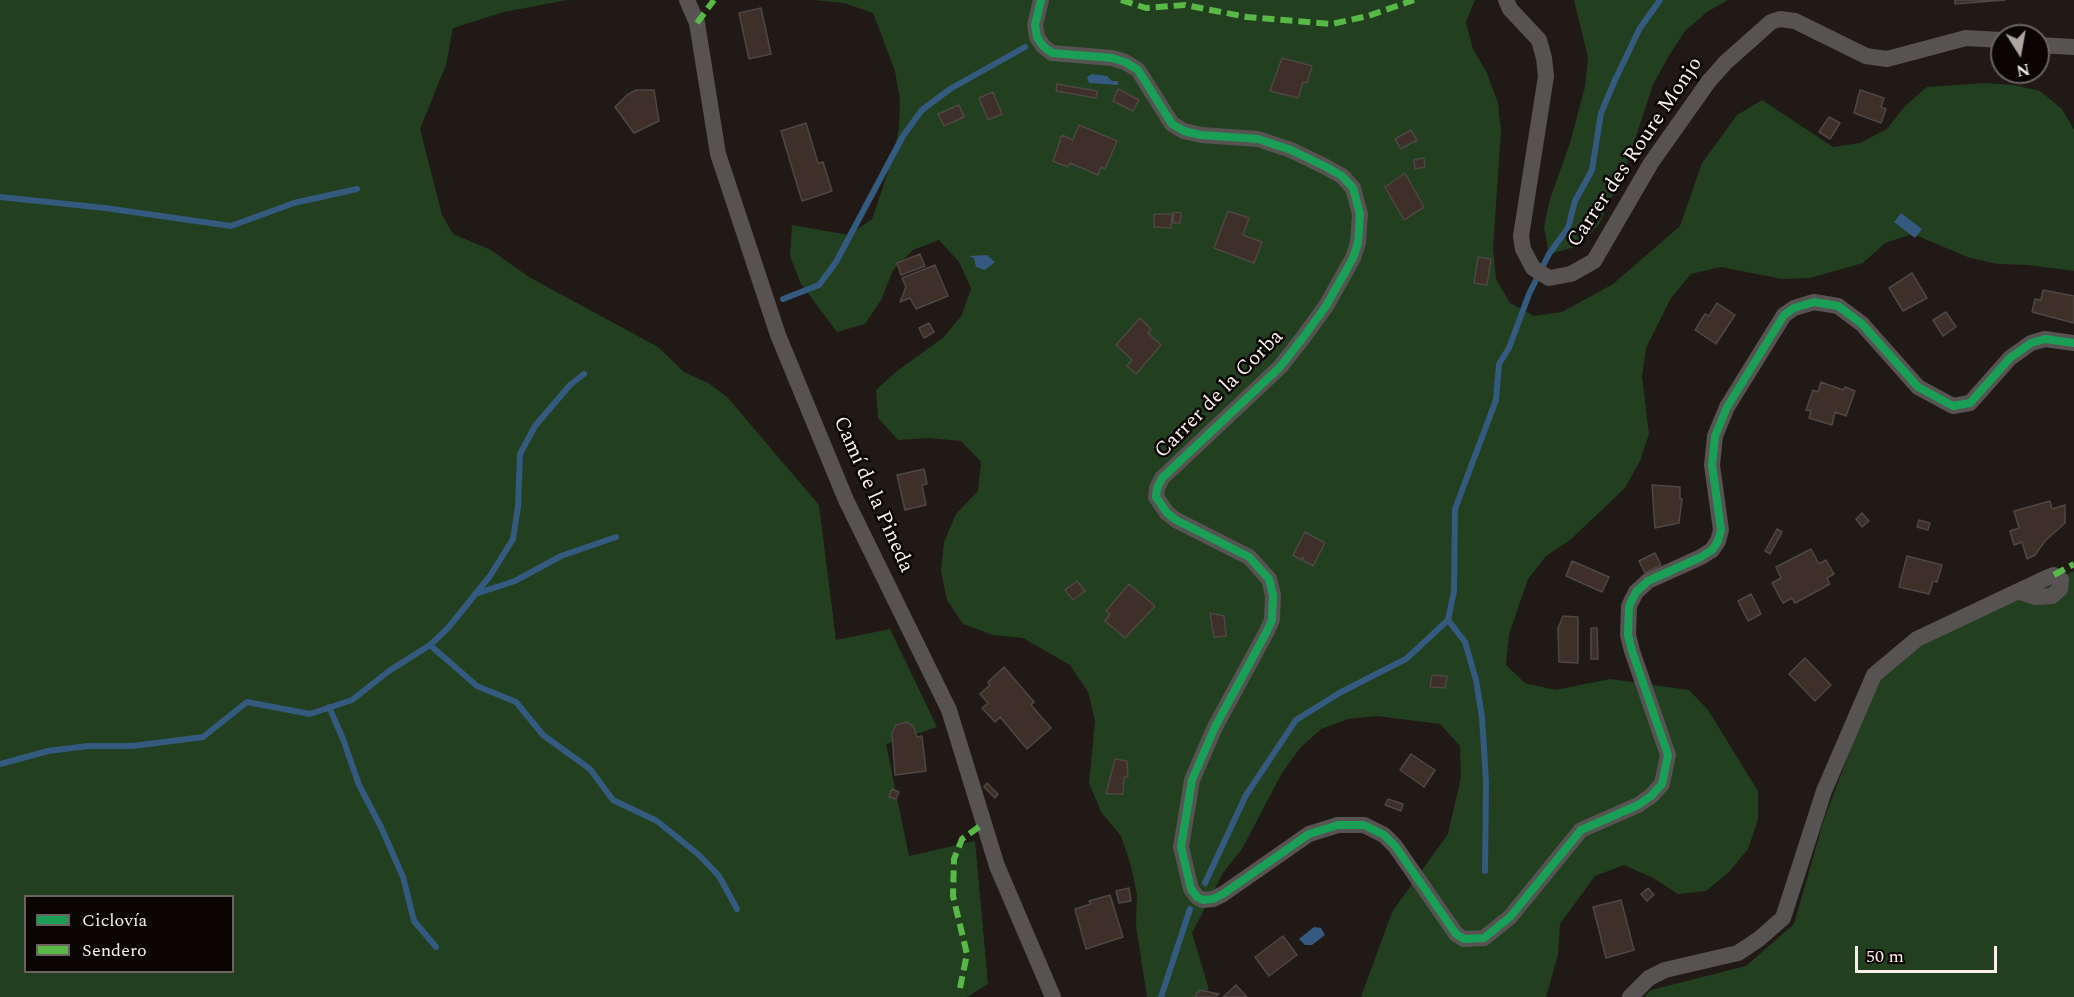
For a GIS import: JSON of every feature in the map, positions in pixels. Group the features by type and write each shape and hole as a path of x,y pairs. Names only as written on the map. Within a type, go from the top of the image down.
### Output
{"street":[{"name":"Camí de la Pineda","path":"687,0 697,23 718,154 778,335 846,500 949,710 997,866 1053,997"},
{"name":"Carrer de la Corba","path":"1041,0 1035,25 1037,37 1042,46 1052,53 1112,58 1125,62 1137,70 1172,124 1184,131 1201,135 1258,139 1291,150 1326,167 1342,176 1353,188 1360,214 1358,243 1353,258 1326,306 1302,339 1280,367 1170,468 1162,477 1157,488 1156,497 1167,513 1176,520 1249,557 1269,579 1273,595 1272,620 1215,727 1192,780 1182,831 1183,864 1191,889 1197,897 1203,900 1213,899 1222,894 1309,834 1338,825 1364,825 1384,835 1395,846 1456,934 1464,939 1484,939 1510,917 1581,830 1638,805 1662,784 1668,755 1628,636 1629,606 1636,592 1648,581 1701,557 1712,550 1718,541 1721,530 1712,465 1717,430 1727,407 1784,315 1803,304 1815,302 1839,306 1862,324 1918,387 1953,406 1970,403 2010,358 2031,343 2045,339 2074,343"},
{"name":"Carrer des Roure Monjo","path":"1506,0 1510,9 1539,40 1544,58 1546,76 1521,236 1523,249 1533,268 1549,278 1571,274 1594,261 1652,163 1708,81 1772,22 1780,19 1795,21 1866,56 1887,59 1966,38 1990,39"},
{"path":"2050,46 2074,47"},
{"path":"1630,997 1649,978 1665,970 1738,953 1759,939 1783,918 1824,791 1874,675 1917,639 2020,592"}],"green space":[{"path":"0,0 567,0 504,12 453,28 446,65 420,129 442,215 453,234 491,250 529,277 658,347 684,372 710,384 728,398 819,505 836,640 890,629 937,727 886,744 909,856 975,841 988,984 967,997 0,997"},
{"path":"814,0 1475,0 1466,22 1473,49 1487,73 1498,103 1501,132 1493,248 1496,279 1510,303 1534,316 1562,312 1613,284 1680,226 1702,163 1737,115 1762,100 1833,147 1860,143 1887,129 1905,106 1927,87 1984,83 2013,85 2040,91 2062,109 2074,130 2074,271 1998,264 1970,258 1913,234 1885,243 1863,263 1810,278 1782,279 1721,267 1691,274 1671,298 1646,348 1642,376 1649,434 1640,461 1625,488 1570,540 1546,556 1528,579 1509,634 1506,665 1525,683 1555,690 1610,679 1689,690 1708,710 1758,791 1758,820 1748,849 1729,872 1706,891 1678,894 1653,878 1624,865 1595,876 1560,924 1558,955 1546,997 1361,997 1392,912 1448,834 1461,777 1460,746 1440,724 1377,716 1348,719 1321,729 1300,748 1282,773 1242,849 1223,873 1192,933 1208,986 1208,997 1147,997 1136,926 1137,895 1131,866 1121,836 1101,812 1089,783 1095,721 1088,692 1070,665 1023,638 993,635 963,624 947,600 941,571 944,542 956,514 978,491 981,462 961,441 929,438 898,440 878,418 876,390 897,371 943,338 962,315 971,288 959,262 939,240 913,250 893,270 881,300 865,324 837,332 801,284 790,256 792,225 849,235 872,219 893,157 899,128 900,100 895,71 873,13 844,3"},
{"path":"1574,0 1728,0 1707,12 1685,31 1668,57 1653,85 1624,172 1599,224 1579,246 1549,254 1544,227 1550,199 1570,143 1585,87 1588,58"},
{"path":"2074,571 2074,997 1644,997 1651,990 1746,966 1794,924 1824,819 1877,680 1950,624"}],"water":[{"path":"1092,74 1107,76 1112,81 1118,81 1118,85 1089,83 1087,77"},
{"path":"1901,213 1922,229 1915,238 1894,222"},
{"path":"987,255 995,262 985,270 976,267 974,258 969,256"},
{"path":"1314,927 1321,928 1325,935 1312,945 1305,945 1299,939"}],"building":[{"path":"1955,0 2005,0 1955,4"},
{"path":"761,8 771,54 749,59 739,13"},
{"path":"1282,58 1312,66 1307,83 1303,82 1298,98 1270,91"},
{"path":"1057,84 1097,91 1096,98 1056,91"},
{"path":"1118,89 1139,100 1133,111 1113,101"},
{"path":"636,90 654,90 659,121 634,133 615,107"},
{"path":"1860,90 1884,98 1881,107 1886,109 1881,123 1854,113"},
{"path":"993,92 1002,114 988,120 979,98"},
{"path":"959,105 964,117 944,126 938,114"},
{"path":"1829,117 1840,123 1830,139 1819,132"},
{"path":"806,123 818,163 823,162 832,191 802,201 781,131"},
{"path":"1079,125 1117,141 1105,169 1101,167 1098,175 1070,163 1068,167 1053,161 1062,135 1073,140"},
{"path":"1411,130 1417,140 1401,149 1395,139"},
{"path":"1424,158 1425,167 1415,169 1414,160"},
{"path":"1405,173 1424,207 1404,220 1385,187"},
{"path":"1228,211 1249,218 1243,235 1262,242 1254,263 1214,248"},
{"path":"1174,212 1181,213 1180,223 1173,223"},
{"path":"1154,214 1172,214 1171,228 1154,227"},
{"path":"920,254 925,266 901,275 897,263"},
{"path":"1478,257 1491,259 1487,285 1474,283"},
{"path":"935,265 948,296 916,309 910,298 900,302 906,287 902,278"},
{"path":"1912,273 1927,298 1903,311 1889,288"},
{"path":"2043,290 2074,296 2074,323 2032,312 2035,299 2041,300"},
{"path":"1717,303 1735,315 1716,344 1695,330 1705,314 1709,316"},
{"path":"1946,312 1956,327 1943,336 1933,320"},
{"path":"1140,318 1151,329 1148,333 1161,345 1136,374 1127,366 1132,360 1116,345"},
{"path":"929,323 934,332 924,338 919,328"},
{"path":"1821,382 1843,390 1845,387 1855,391 1846,416 1835,412 1832,425 1809,418 1811,411 1806,410 1813,390 1818,392"},
{"path":"924,469 927,484 922,485 926,505 905,510 897,475"},
{"path":"1652,485 1680,487 1680,499 1682,499 1679,523 1655,528"},
{"path":"2050,501 2052,509 2065,505 2065,523 2045,541 2035,555 2027,559 2022,542 2014,545 2010,531 2019,528 2014,511"},
{"path":"1862,513 1869,521 1862,527 1856,519"},
{"path":"1919,520 1930,523 1928,530 1917,527"},
{"path":"1777,529 1782,532 1770,554 1765,551"},
{"path":"1305,532 1325,543 1313,566 1304,561 1303,557 1301,560 1293,555"},
{"path":"1811,549 1819,564 1826,560 1834,574 1827,578 1830,584 1795,603 1792,598 1783,603 1772,583 1781,578 1776,567"},
{"path":"1655,553 1661,565 1645,573 1639,561"},
{"path":"1907,556 1942,565 1937,582 1933,581 1929,594 1899,587"},
{"path":"1572,561 1609,577 1602,592 1566,576"},
{"path":"1077,581 1085,591 1073,600 1065,590"},
{"path":"1129,584 1155,606 1125,638 1105,621 1110,614 1106,611"},
{"path":"1751,594 1761,614 1748,621 1738,601"},
{"path":"1210,613 1224,616 1226,636 1214,637"},
{"path":"1563,616 1578,617 1578,663 1559,662 1558,628"},
{"path":"1591,628 1597,628 1598,659 1591,659"},
{"path":"1805,658 1831,685 1815,701 1789,674"},
{"path":"1004,667 1034,702 1031,705 1051,728 1027,749 1000,717 995,722 982,708 988,703 980,694 990,685 988,682"},
{"path":"1432,675 1447,676 1445,688 1430,687"},
{"path":"906,722 913,726 917,737 922,736 926,771 895,775 892,733 896,725"},
{"path":"1411,754 1435,770 1424,787 1400,770"},
{"path":"1115,759 1127,761 1128,777 1124,777 1123,794 1106,794"},
{"path":"987,783 998,794 995,798 984,787"},
{"path":"892,789 899,792 896,799 889,797"},
{"path":"1388,799 1403,804 1401,811 1385,805"},
{"path":"1129,888 1131,901 1119,903 1116,891"},
{"path":"1648,888 1654,895 1647,901 1641,894"},
{"path":"1110,895 1123,937 1086,949 1075,909 1091,904 1089,901"},
{"path":"1621,900 1634,950 1606,958 1593,907"},
{"path":"1283,936 1297,955 1269,976 1255,957"},
{"path":"1236,985 1247,997 1223,997"},
{"path":"1199,990 1219,994 1215,997 1195,997"}],"waterway":[{"path":"1205,883 1246,795 1296,720 1341,692 1406,659 1448,620 1454,591 1455,509 1496,400 1499,364 1509,348 1529,294 1549,254 1568,228 1575,201 1592,170 1601,113 1615,80 1640,28 1660,0"},
{"path":"783,299 819,285 836,262 903,136 922,110 950,89 1025,47"},
{"path":"0,197 105,208 231,226 294,203 357,189"},
{"path":"0,764 48,751 88,746 133,746 203,737 247,702 310,714 352,700 389,671 430,645 448,628 490,576 513,539 518,507 520,454 535,426 570,385 584,374"},
{"path":"475,594 515,581 561,556 616,537"},
{"path":"1448,620 1465,642 1476,680 1482,717 1486,782 1485,871"},
{"path":"430,645 477,686 516,702 543,735 590,769 613,800 657,821 699,855 719,876 737,909"},
{"path":"329,707 359,785 403,877 414,921 436,947"},
{"path":"1161,997 1190,909"}],"marked path":[{"path":"697,23 714,0"},
{"path":"1121,0 1146,8 1185,5 1247,17 1332,24 1368,16 1414,0"},
{"path":"2054,575 2074,564"},
{"path":"960,988 967,954 953,896 954,859 962,839 983,824"}],"cycle path":[{"path":"1041,0 1035,25 1037,37 1052,53 1112,58 1125,62 1138,70 1172,124 1184,131 1201,135 1258,139 1291,150 1326,167 1342,176 1353,188 1360,214 1358,243 1353,258 1326,306 1302,339 1280,367 1162,478 1157,488 1156,497 1167,513 1176,520 1249,557 1269,579 1273,595 1272,620 1215,727 1192,780 1181,847 1191,889 1197,897 1203,900 1213,899 1223,894 1309,834 1338,825 1364,825 1384,835 1395,846 1456,934 1464,939 1484,938 1510,917 1581,830 1638,805 1662,784 1668,755 1632,651 1628,635 1629,606 1636,592 1648,581 1701,557 1712,550 1718,541 1721,530 1712,465 1715,436 1727,407 1784,315 1794,308 1814,302 1838,306 1862,324 1918,387 1953,406 1970,403 2010,358 2031,343 2045,339 2074,343"}]}
